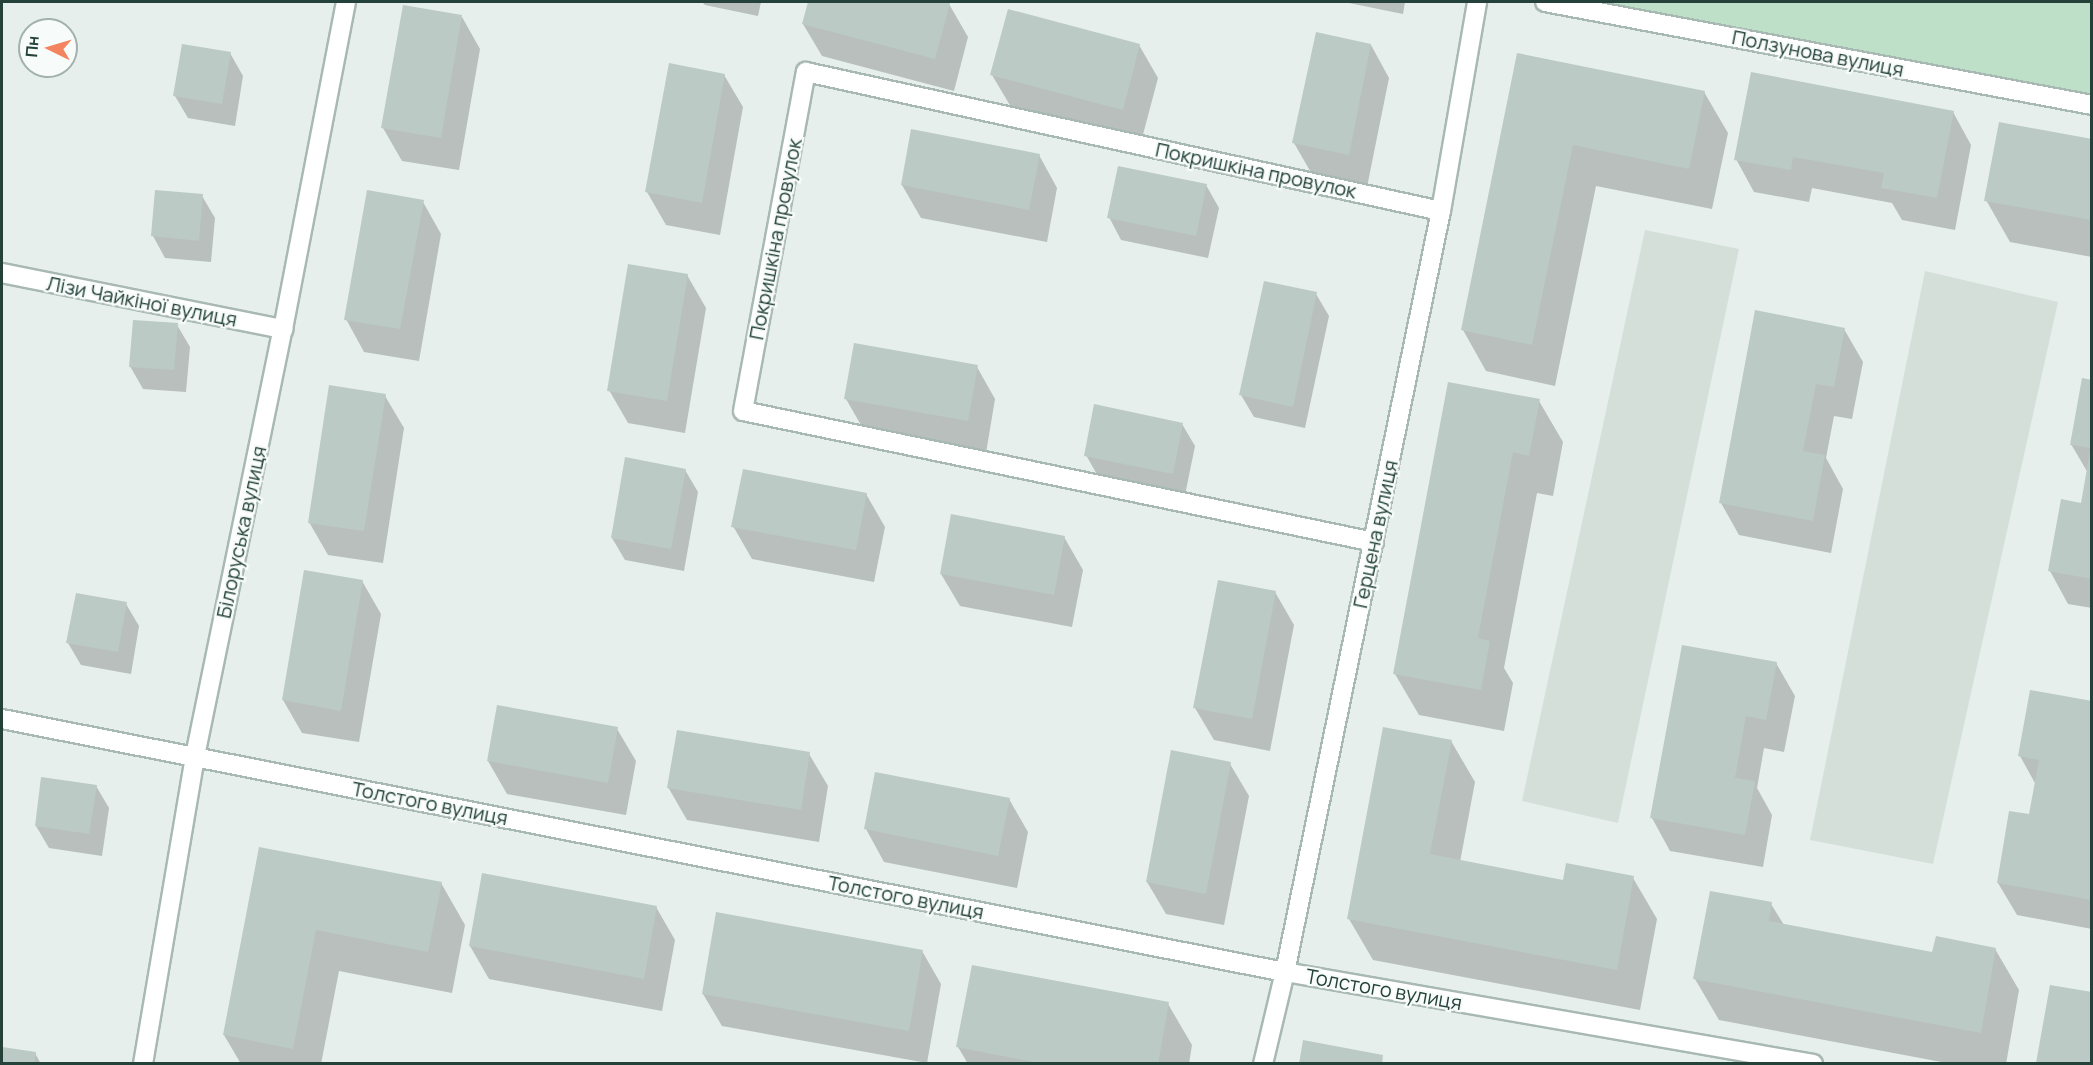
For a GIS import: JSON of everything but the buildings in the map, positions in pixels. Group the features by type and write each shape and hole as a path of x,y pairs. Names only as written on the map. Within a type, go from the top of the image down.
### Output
{"street":[{"name":"Білоруська вулиця","path":"143,1064 195,756 283,329 346,2"},
{"name":"Герцена вулиця","path":"1263,1064 1285,972 1441,211 1477,2"},
{"name":"Ползунова вулиця","path":"1545,2 2091,105"},
{"name":"Покришкіна провулок","path":"1374,542 743,411 806,72 1441,211"},
{"name":"Лізи Чайкіної вулиця","path":"2,273 283,329"},
{"name":"Толстого вулиця","path":"2,719 1285,972 1814,1064"}],"shaded area":[{"path":"1645,230 1739,249 1618,823 1522,801"},
{"path":"1925,271 2058,302 1933,864 1810,840"}],"green space":[{"path":"1545,2 2091,2 2091,105"}]}
